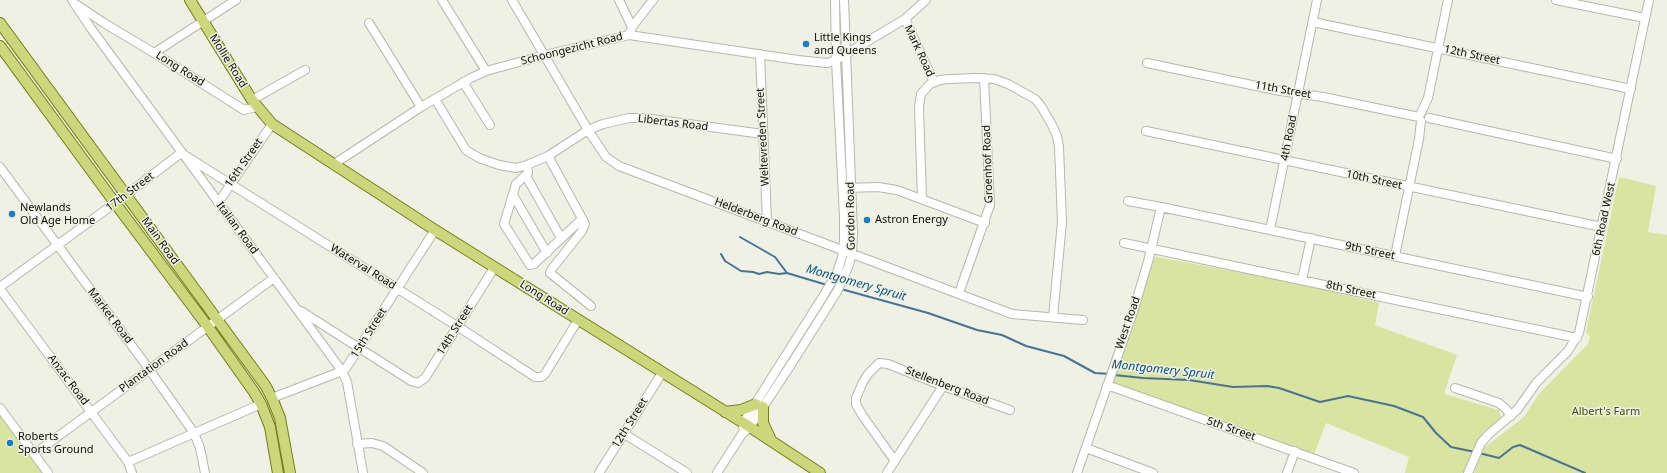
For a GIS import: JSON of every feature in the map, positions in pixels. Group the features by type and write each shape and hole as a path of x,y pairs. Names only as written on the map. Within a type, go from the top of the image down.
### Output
{"main road":[{"name":"Mollie Road","path":"190,0 255,104 270,122"},
{"name":"Main Road","path":"0,23 265,385 280,418 290,473"},
{"name":"Main Road","path":"0,46 208,327 261,404 270,427 278,473"},
{"name":"Long Road","path":"270,122 494,268 747,425 820,473"},
{"path":"725,412 760,405 762,423 773,443"}],"street":[{"path":"154,53 236,0"},
{"path":"442,0 486,71"},
{"name":"Helderberg Road","path":"512,0 588,130 606,157 619,166 1012,314 1083,320"},
{"path":"619,0 630,31"},
{"path":"630,31 653,0"},
{"name":"Gordon Road","path":"747,425 830,285 838,269 843,250 842,188 836,60 836,0"},
{"name":"Gordon Road","path":"760,405 792,363 839,288 849,265 852,253 853,234 844,0"},
{"path":"836,60 905,19 926,0"},
{"name":"4th Road","path":"1270,230 1317,0"},
{"path":"1395,256 1448,0"},
{"path":"1556,0 1645,18"},
{"name":"6th Road West","path":"1468,473 1476,452 1489,434 1520,407 1531,389 1568,351 1577,338 1581,328 1649,0"},
{"name":"Long Road","path":"72,1 104,23 244,110 255,104"},
{"name":"Italian Road","path":"72,1 342,371 347,382 363,473"},
{"name":"Mark Road","path":"905,19 934,82"},
{"name":"12th Street","path":"1313,22 1631,89"},
{"path":"90,27 104,23"},
{"path":"369,23 421,107"},
{"name":"Schoongezicht Road","path":"334,164 434,99 463,82 486,71 630,31 760,54 824,63 836,60"},
{"name":"Weltevreden Street","path":"760,54 767,221"},
{"name":"11th Street","path":"1147,63 1280,91 1298,93 1424,118 1617,159"},
{"path":"255,104 305,70"},
{"path":"922,199 919,107 921,94 934,82 950,79 984,78 1001,81 1035,99 1041,106 1057,136 1059,147 1062,222 1053,317"},
{"name":"Groenhof Road","path":"959,293 985,223 990,205 984,78"},
{"path":"463,82 490,125"},
{"name":"Libertas Road","path":"434,99 466,150 479,158 499,165 516,168 548,156 588,130 617,120 644,118 763,134"},
{"name":"16th Street","path":"218,203 270,122"},
{"name":"10th Street","path":"1146,131 1410,188 1602,227"},
{"name":"17th Street","path":"0,288 56,244 126,195 181,152"},
{"name":"Waterval Road","path":"181,152 229,184 458,326 532,375 538,377 545,374 578,320"},
{"path":"548,156 585,226 550,273 591,306"},
{"path":"527,165 528,173 516,184 504,225 530,265 534,264 547,253 582,219"},
{"name":"Market Road","path":"0,167 150,369 194,433 200,448 205,473"},
{"path":"526,176 561,238"},
{"path":"842,188 887,188 922,199 985,223"},
{"path":"513,195 547,253"},
{"name":"9th Street","path":"1128,201 1588,297"},
{"name":"West Road","path":"1077,473 1134,309 1161,207"},
{"name":"15th Street","path":"272,398 342,371 350,364 435,230"},
{"path":"1302,280 1311,238"},
{"name":"8th Street","path":"1124,243 1577,338"},
{"name":"14th Street","path":"360,349 411,381 418,383 423,380 494,268"},
{"name":"Plantation Road","path":"34,454 274,278"},
{"name":"Anzac Road","path":"0,288 128,462 132,473"},
{"path":"295,307 360,349"},
{"name":"Stellenberg Road","path":"895,460 862,415 856,404 858,391 868,374 879,363 884,362 943,386 1010,410"},
{"name":"12th Street","path":"599,473 662,373"},
{"name":"5th Street","path":"1109,379 1354,473"},
{"path":"887,473 943,386"},
{"path":"1455,388 1502,405 1511,416"},
{"path":"128,462 261,404"},
{"path":"0,408 48,473"},
{"path":"716,473 747,425"},
{"path":"623,433 687,473"},
{"path":"357,444 372,443 383,446 423,473"},
{"path":"1086,448 1153,473"},
{"path":"1287,473 1295,451"}],"green space":[{"name":"Albert's Farm","path":"1619,177 1656,186 1648,232 1667,235 1667,473 1474,473 1484,448 1524,417 1538,395 1588,344 1590,337 1586,332"},
{"path":"1152,256 1301,284 1379,303 1375,325 1457,355 1444,394 1499,410 1501,418 1478,444 1467,473 1405,473 1409,457 1326,423 1313,457 1109,384"},
{"name":"Roberts Sports Ground","path":"0,413 42,473 0,473"}],"waterway":[{"name":"Montgomery Spruit","path":"740,237 775,257 787,273 827,285"},
{"path":"721,254 725,261 741,271 759,274 767,272 779,274 787,273"},
{"name":"Montgomery Spruit","path":"841,289 928,313 977,330 1002,335 1026,346 1064,356 1095,373 1110,374"},
{"name":"Montgomery Spruit","path":"1114,375 1189,380 1233,387 1267,386 1279,388 1320,402 1348,396 1394,406 1423,417 1436,433 1451,447 1475,452"},
{"name":"Montgomery Spruit","path":"1479,453 1499,458 1513,447 1520,445 1585,473"}],"place":[{"name":"Little Kings and Queens","path":"806,44"},
{"name":"Newlands Old Age Home","path":"12,214"},
{"name":"Astron Energy","path":"867,220"},
{"name":"Roberts Sports Ground","path":"10,443"}]}
